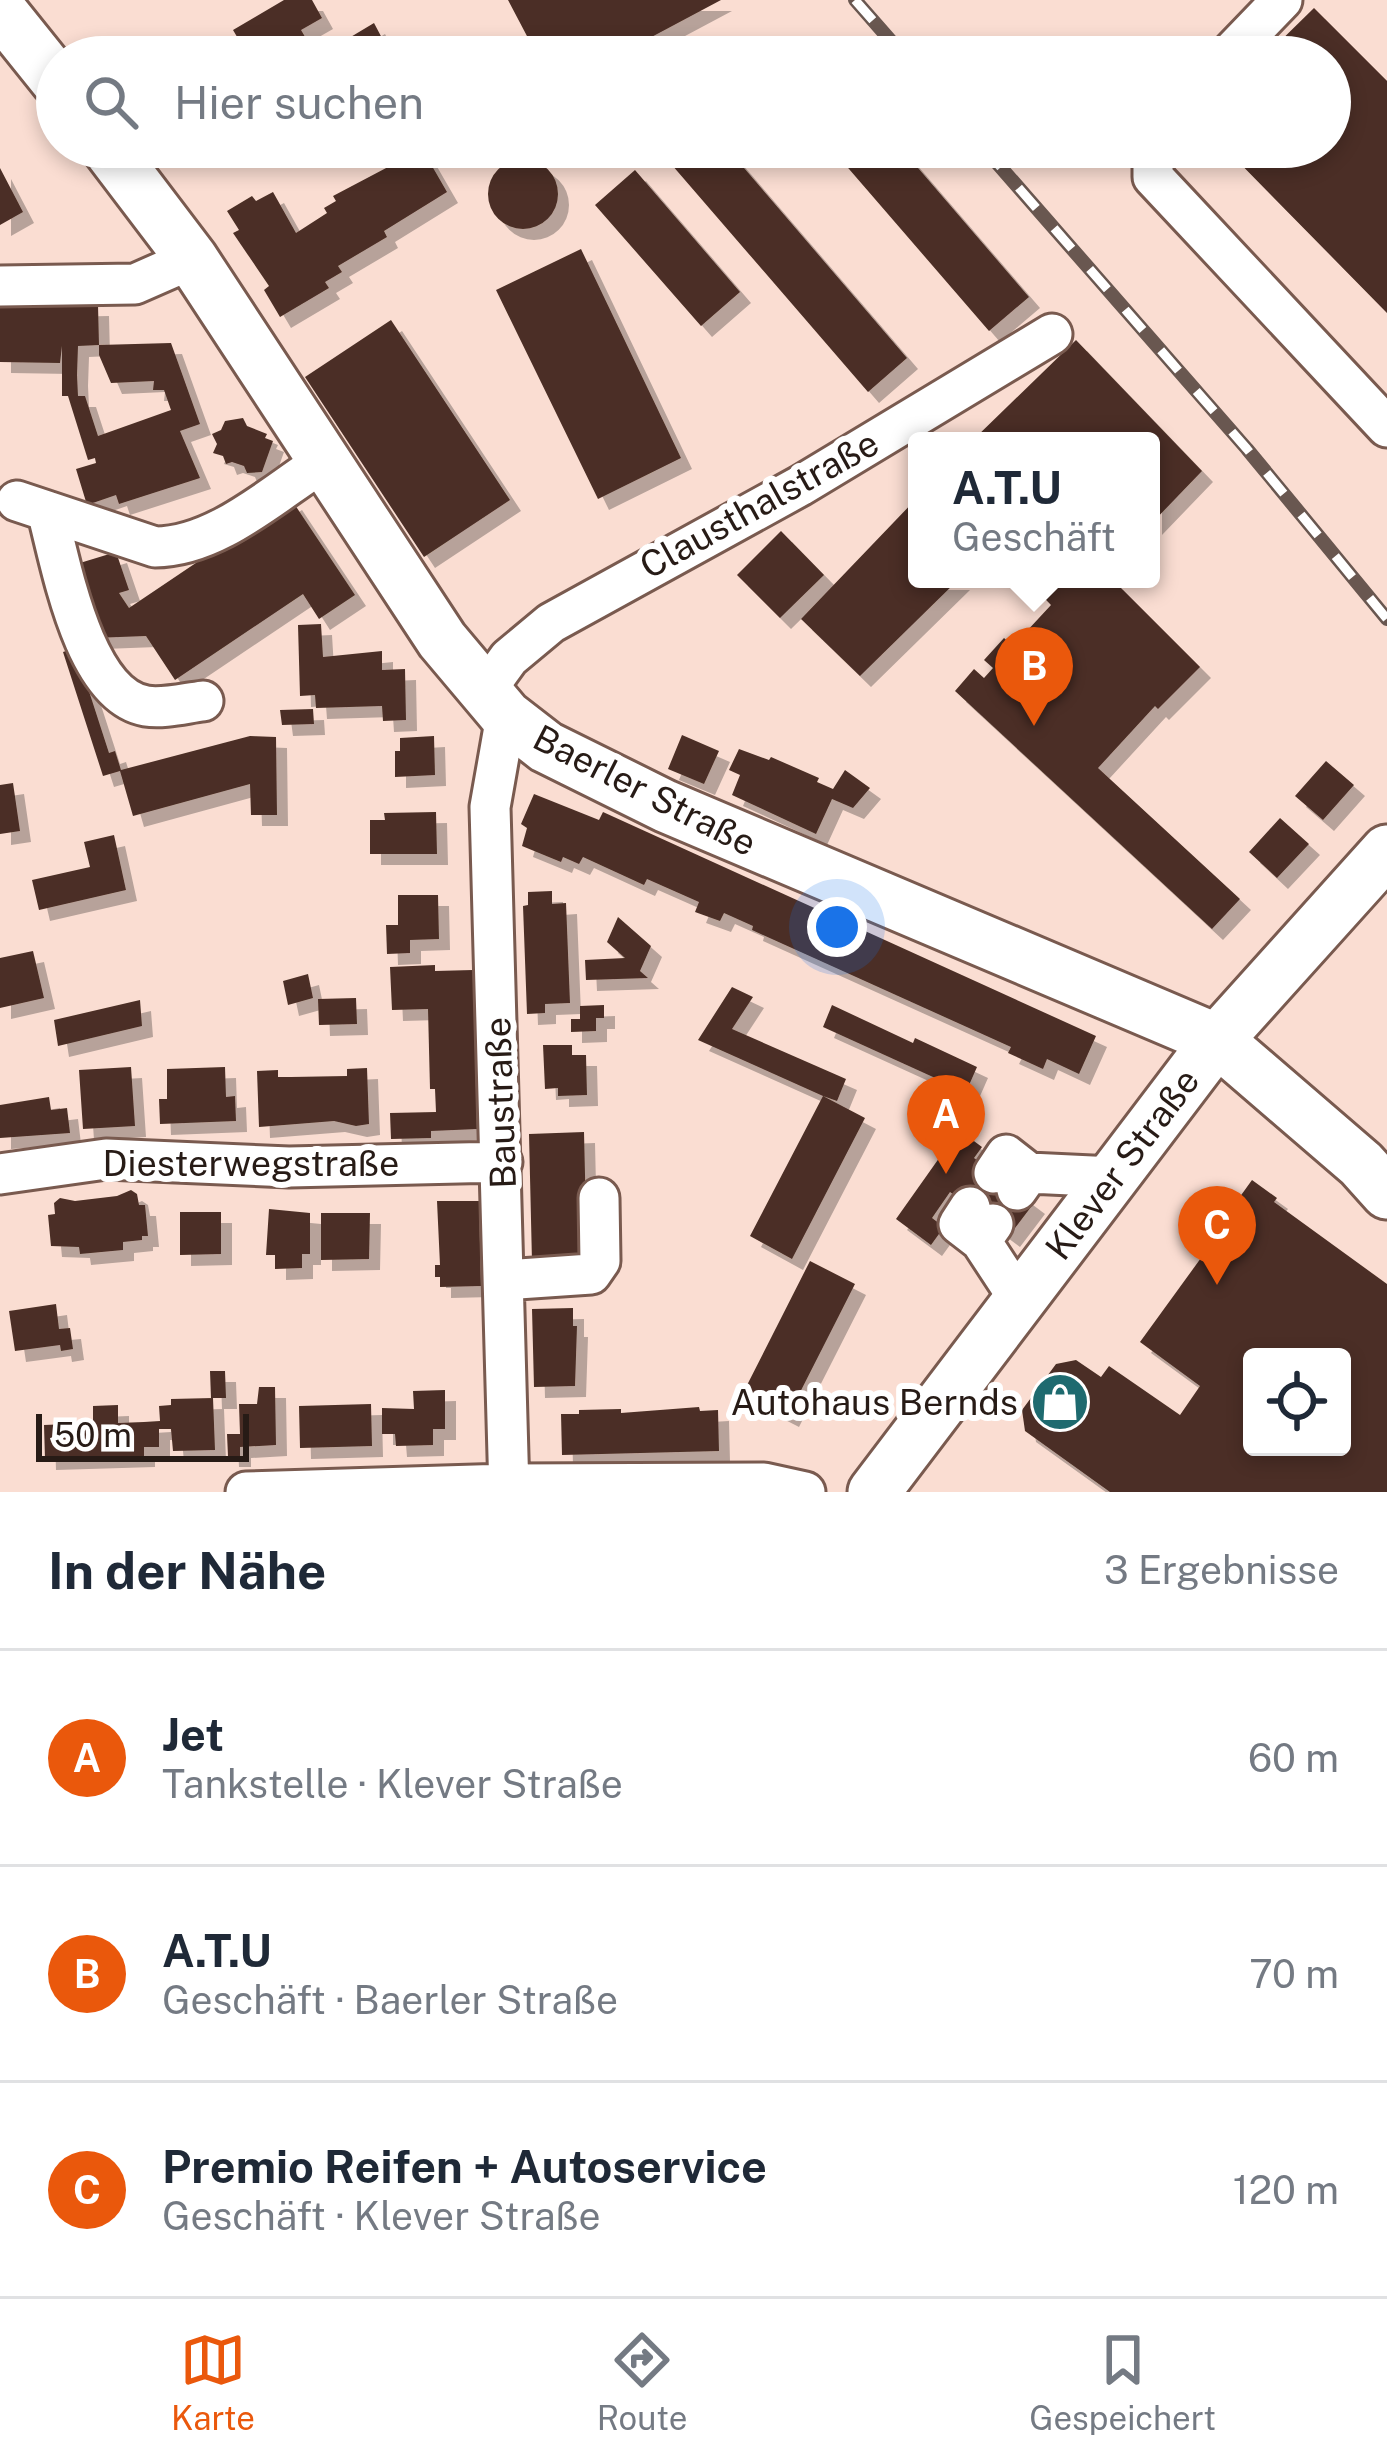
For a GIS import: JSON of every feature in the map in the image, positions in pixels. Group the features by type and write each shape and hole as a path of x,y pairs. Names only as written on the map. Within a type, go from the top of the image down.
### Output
{"main road":[{"path":"0,10 36,55"},
{"name":"Baerler Straße","path":"123,168 191,259 442,640 495,705 546,747 831,880 1183,1022 1217,1040 1330,1136 1387,1193"},
{"name":"Klever Straße","path":"874,1492 1217,1040 1384,860"}],"street":[{"path":"1247,36 1282,0"},
{"path":"1153,168 1153,177 1387,427"},
{"path":"0,286 135,284 191,259"},
{"name":"Clausthalstraße","path":"495,705 509,658 551,622 800,485 1052,334"},
{"path":"203,701 147,706 120,694 84,644 32,506 155,547 177,547 202,539 323,462"},
{"name":"Baustraße","path":"495,705 490,807 508,1488"},
{"name":"Diesterwegstraße","path":"0,1174 106,1159 289,1167 502,1162"},
{"path":"1013,1179 1113,1177"},
{"path":"504,1280 591,1274 600,1261 598,1198"},
{"path":"981,1224 1019,1299"},
{"path":"246,1492 764,1483 805,1492"}],"building":[{"path":"284,0 312,0 322,18 301,30 305,36 237,36 233,30"},
{"path":"508,0 721,0 653,36 527,36"},
{"path":"1314,8 1342,36 1285,36"},
{"path":"374,23 381,36 352,36"},
{"path":"1351,45 1387,81 1387,313 1245,168 1351,168"},
{"path":"0,168 23,212 0,225"},
{"path":"386,168 433,168 447,192 384,231 387,237 338,266 342,272 325,282 329,288 280,317 264,290 269,286 233,233 239,230 227,211 252,196 256,201 273,192 296,233 327,213 324,208 336,201 333,196"},
{"path":"500,168 546,168 555,181 555,207 536,226 510,226 491,207 488,194"},
{"path":"675,168 744,168 907,358 868,392"},
{"path":"848,168 918,168 1029,297 989,331"},
{"path":"635,170 740,292 701,326 595,205"},
{"path":"581,249 681,458 598,499 496,290"},
{"path":"98,305 99,345 171,343 200,424 180,431 200,478 119,504 116,495 87,505 76,469 96,463 95,458 88,460 68,396 62,396 62,346 60,363 0,362 0,307","holes":["99,345 111,383 154,381 153,390 164,390 171,410 98,436 85,396 78,396 77,375 78,346"]},
{"path":"391,320 510,500 424,557 305,377"},
{"path":"1076,340 1202,471 1160,515 1160,432 981,432"},
{"path":"243,418 247,426 273,441 262,472 247,473 244,466 226,464 223,456 213,453 217,444 212,434 225,421"},
{"path":"291,499 355,595 319,619 303,594 175,680 146,636 93,638 70,566 116,552 129,590 119,593 129,608"},
{"path":"908,507 908,588 950,588 860,676 801,619"},
{"path":"781,531 824,575 780,618 737,575"},
{"path":"1035,588 1121,588 1200,667 1158,709 1155,706 1098,768 1240,899 1212,929 955,691 974,669 984,678 993,668 984,660 1004,638 1013,646 1051,605"},
{"path":"321,624 323,657 382,651 382,670 405,669 406,720 383,721 382,706 316,708 315,695 300,696 298,625"},
{"path":"75,648 109,753 115,751 121,770 250,736 276,737 277,815 251,815 250,784 133,816 120,771 103,776 63,652"},
{"path":"313,709 314,724 282,725 280,710"},
{"path":"682,735 719,751 704,784 668,769"},
{"path":"434,736 435,775 395,777 400,738"},
{"path":"739,749 771,757 833,789 845,770 870,788 853,808 832,799 816,834 732,795 740,775 729,770"},
{"path":"1326,761 1354,785 1323,820 1295,796"},
{"path":"13,783 20,831 0,834 0,785"},
{"path":"534,794 599,820 603,812 1096,1036 1079,1074 1047,1059 1043,1069 1008,1053 1011,1047 724,913 720,921 695,912 699,902 647,879 644,885 583,857 579,864 563,857 561,862 522,846 527,828 521,824"},
{"path":"436,812 437,854 370,854 370,820 385,820 384,813"},
{"path":"1280,818 1309,844 1277,878 1249,852"},
{"path":"114,835 126,890 39,910 32,880 90,867 84,842"},
{"path":"552,891 552,904 566,903 570,1003 545,1004 545,1013 527,1014 523,906 528,905 528,892"},
{"path":"398,895 438,895 439,939 410,940 410,953 387,954 386,925 398,925"},
{"path":"618,917 651,946 640,971 648,978 586,980 585,960 625,958 607,942"},
{"path":"33,951 44,998 0,1008 0,958"},
{"path":"435,965 435,971 473,970 477,1129 431,1131 431,1138 391,1139 390,1113 436,1112 435,1089 430,1089 428,1009 392,1010 390,967"},
{"path":"308,974 313,998 288,1005 283,981"},
{"path":"732,987 753,997 732,1029 846,1079 837,1101 698,1040"},
{"path":"356,998 357,1024 319,1025 318,999"},
{"path":"140,1000 142,1026 58,1046 54,1020"},
{"path":"604,1005 604,1018 596,1018 596,1031 571,1032 571,1019 580,1019 580,1006"},
{"path":"832,1005 977,1067 966,1092 823,1027"},
{"path":"543,1045 572,1045 572,1055 586,1055 587,1095 558,1096 558,1088 545,1089"},
{"path":"131,1067 135,1126 83,1129 79,1070"},
{"path":"225,1067 226,1097 235,1096 236,1121 160,1124 159,1099 167,1099 167,1069"},
{"path":"367,1068 369,1124 334,1121 259,1127 257,1071 278,1070 278,1077 347,1076 347,1069"},
{"path":"823,1096 865,1118 792,1259 750,1236"},
{"path":"49,1097 51,1110 67,1108 70,1133 0,1138 0,1105"},
{"path":"959,1130 982,1147 974,1158 1034,1203 1009,1236 950,1192 932,1218 944,1227 931,1245 896,1219"},
{"path":"584,1132 587,1260 532,1262 529,1134"},
{"path":"1252,1180 1277,1198 1274,1202 1387,1284 1387,1492 1110,1492 1025,1431 1022,1410 1056,1364 1076,1360 1101,1377 1109,1366 1180,1415 1200,1386 1140,1342 1238,1207 1234,1205"},
{"path":"131,1190 139,1205 145,1205 148,1236 123,1242 123,1250 80,1254 79,1247 51,1246 48,1215 55,1214 54,1203 60,1198 75,1201"},
{"path":"437,1201 479,1201 481,1286 440,1287 440,1277 435,1277 435,1265 440,1265"},
{"path":"269,1209 310,1213 310,1254 302,1254 302,1268 275,1269 275,1255 266,1255"},
{"path":"180,1212 221,1212 221,1254 180,1255"},
{"path":"321,1213 370,1213 369,1259 321,1260"},
{"path":"810,1261 855,1284 788,1416 743,1393"},
{"path":"56,1304 59,1329 70,1328 73,1349 61,1351 60,1345 15,1351 9,1311"},
{"path":"573,1308 575,1386 534,1387 532,1309"},
{"path":"210,1371 225,1371 226,1398 211,1398"},
{"path":"259,1387 275,1387 276,1445 240,1447 240,1456 228,1456 227,1434 240,1434 239,1404 257,1404"},
{"path":"445,1390 445,1429 433,1429 433,1445 396,1446 395,1434 382,1434 382,1408 414,1409 413,1391"},
{"path":"213,1398 215,1450 173,1451 171,1429 159,1429 159,1447 144,1447 144,1456 45,1459 44,1425 93,1423 93,1406 118,1405 118,1423 160,1421 159,1406 171,1405 171,1399"},
{"path":"371,1404 372,1446 300,1448 299,1406"},
{"path":"699,1407 700,1411 718,1410 719,1451 562,1455 561,1414"}],"railway":[{"path":"855,0 887,36"},
{"path":"1001,168 1247,449 1387,619"}],"place":[{"name":"A.T.U","path":"1034,726"},
{"name":"Jet","path":"946,1174"},
{"name":"Premio Reifen + Autoservice","path":"1217,1285"},
{"name":"Autohaus Bernds","path":"1060,1402"}]}
